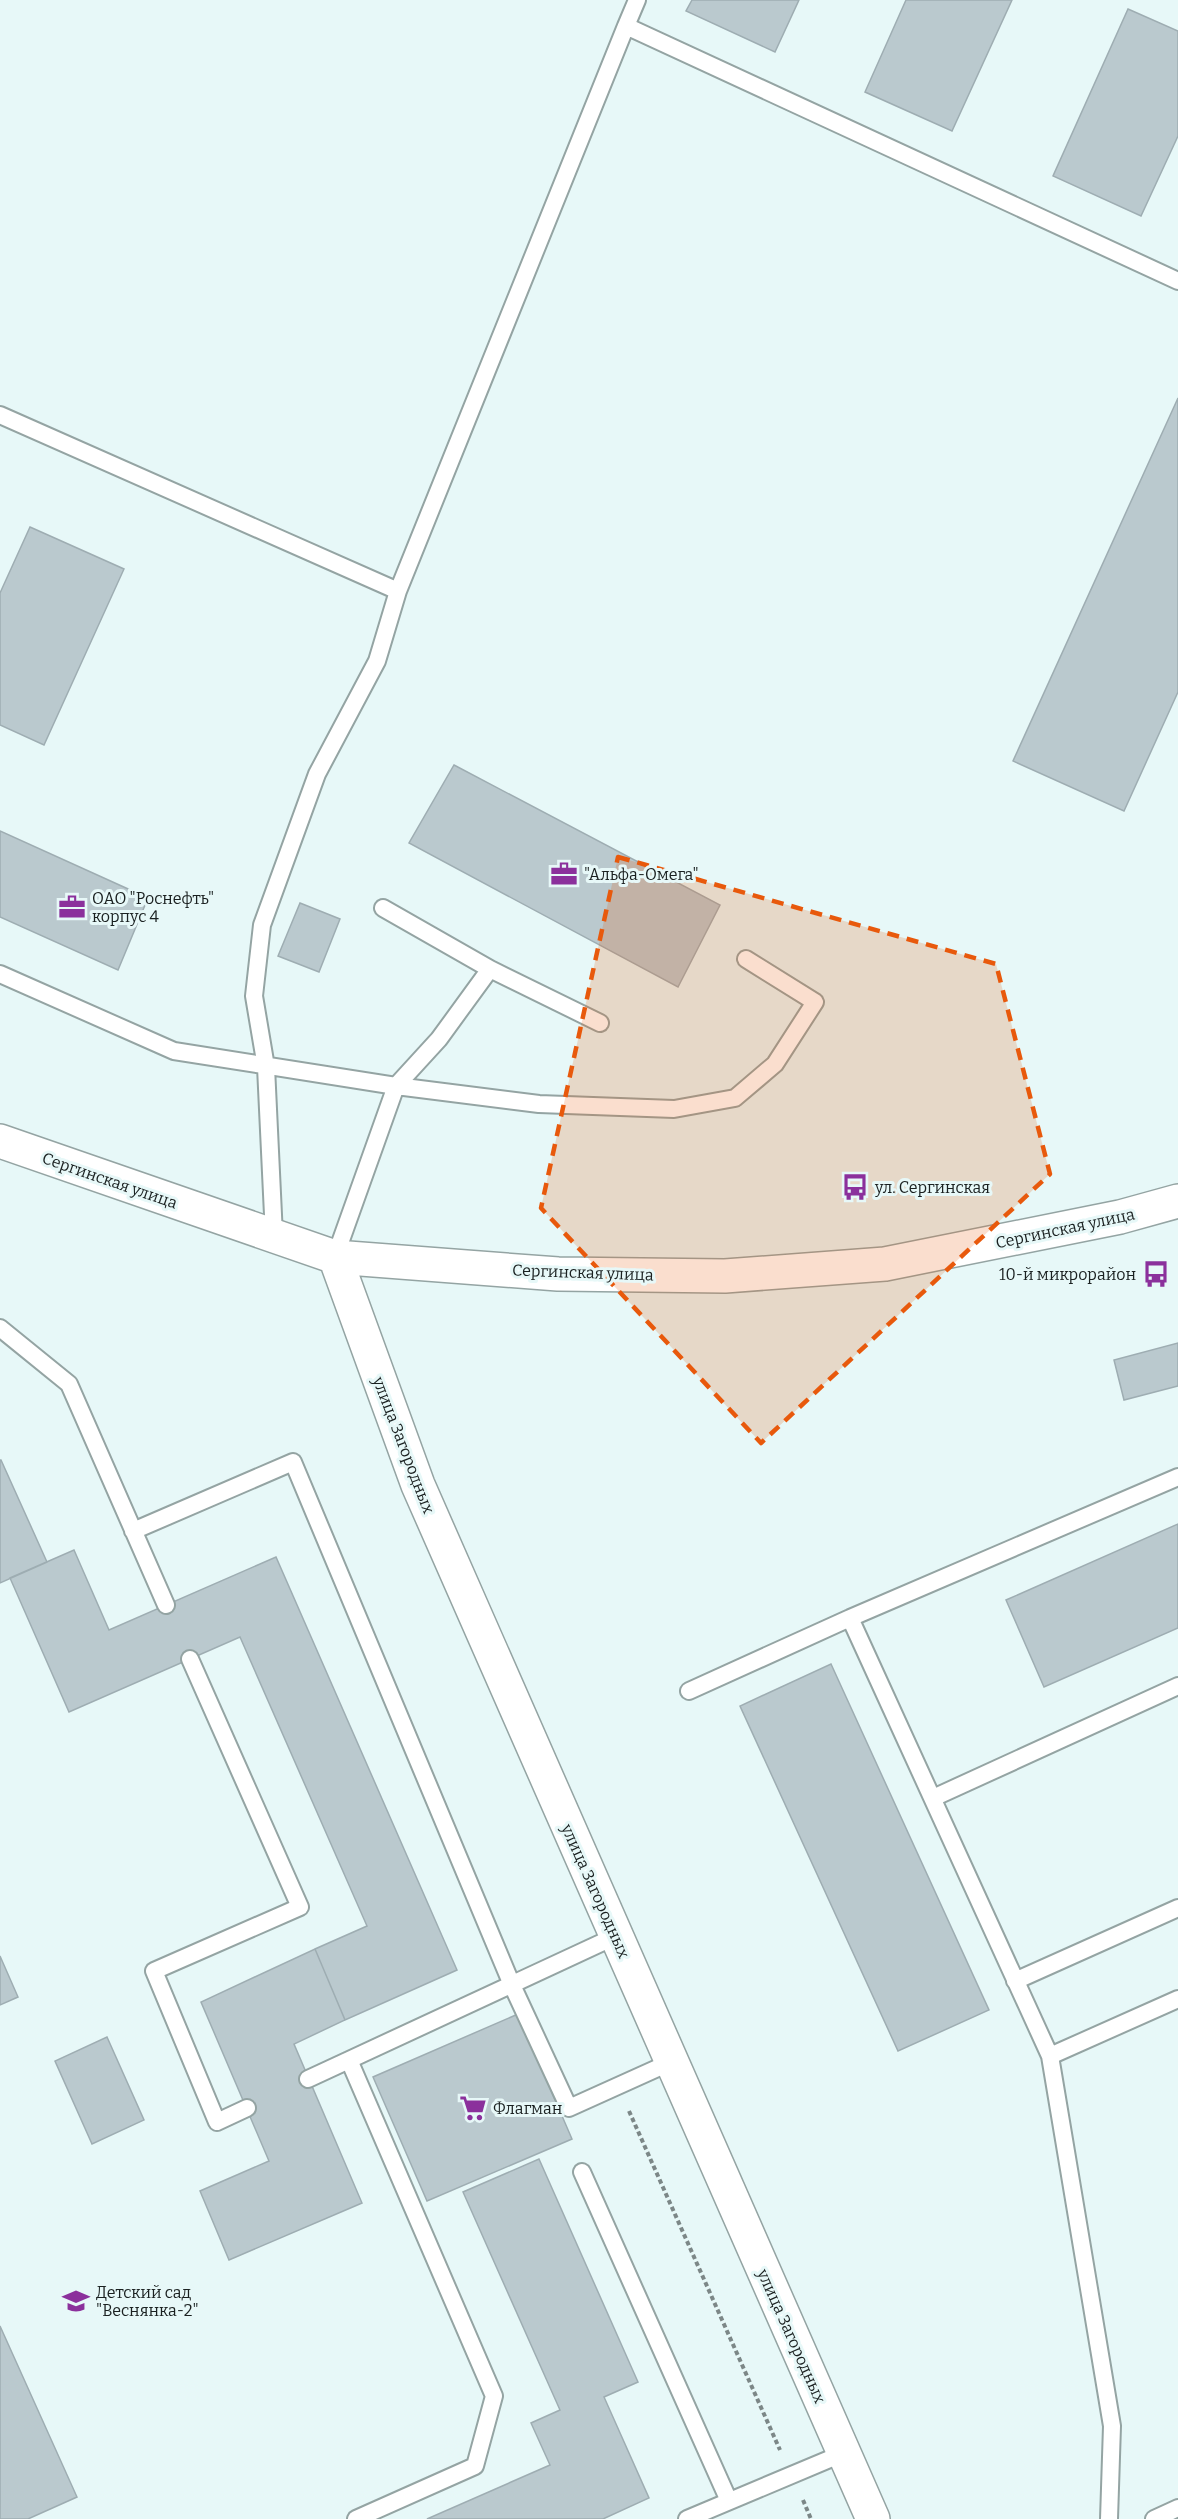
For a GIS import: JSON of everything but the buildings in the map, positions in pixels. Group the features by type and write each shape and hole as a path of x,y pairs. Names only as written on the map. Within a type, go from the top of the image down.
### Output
{"main road":[{"name":"Сергинская улица","path":"0,1141 335,1257 558,1274 725,1276 885,1264 1120,1217 1178,1201"},
{"name":"улица Загородных","path":"335,1257 418,1485 873,2519"}],"lane":[{"path":"274,1236 266,1067 254,996 262,925 317,774 377,661 399,591 637,0"},
{"path":"626,26 1178,281"},
{"path":"0,415 399,591"},
{"path":"383,908 490,969 600,1023"},
{"path":"0,974 174,1051 396,1086 539,1104 674,1109 735,1098 775,1064 815,1002 746,959"},
{"path":"335,1257 396,1086 439,1039 490,969"},
{"path":"0,1328 69,1384 166,1605"},
{"path":"133,1531 293,1462 512,1985 568,2108 671,2062"},
{"path":"689,1691 850,1618 1178,1477"},
{"path":"850,1618 1050,2056 1112,2426 1109,2519"},
{"path":"190,1659 300,1907 154,1971 217,2122 247,2108"},
{"path":"933,1798 1178,1686"},
{"path":"1016,1982 1178,1908"},
{"path":"308,2079 616,1936"},
{"path":"1050,2056 1178,1999"},
{"path":"349,2060 494,2396 476,2466 356,2519"},
{"path":"582,2172 729,2501"},
{"path":"687,2519 844,2453"},
{"path":"1154,2519 1178,2508"}],"path":[{"path":"618,2086 811,2519"}],"highlighted area":[{"path":"618,857 996,964 1050,1174 761,1443 541,1208"}],"place":[{"name":"\"Альфа-Омега\"","path":"564,874"},
{"name":"ОАО \"Роснефть\" корпус 4","path":"72,907"},
{"name":"ул. Сергинская","path":"855,1187"},
{"name":"10-й микрорайон","path":"1156,1274"},
{"name":"Флагман","path":"473,2108"},
{"name":"Детский сад \"Веснянка-2\"","path":"76,2301"}]}
